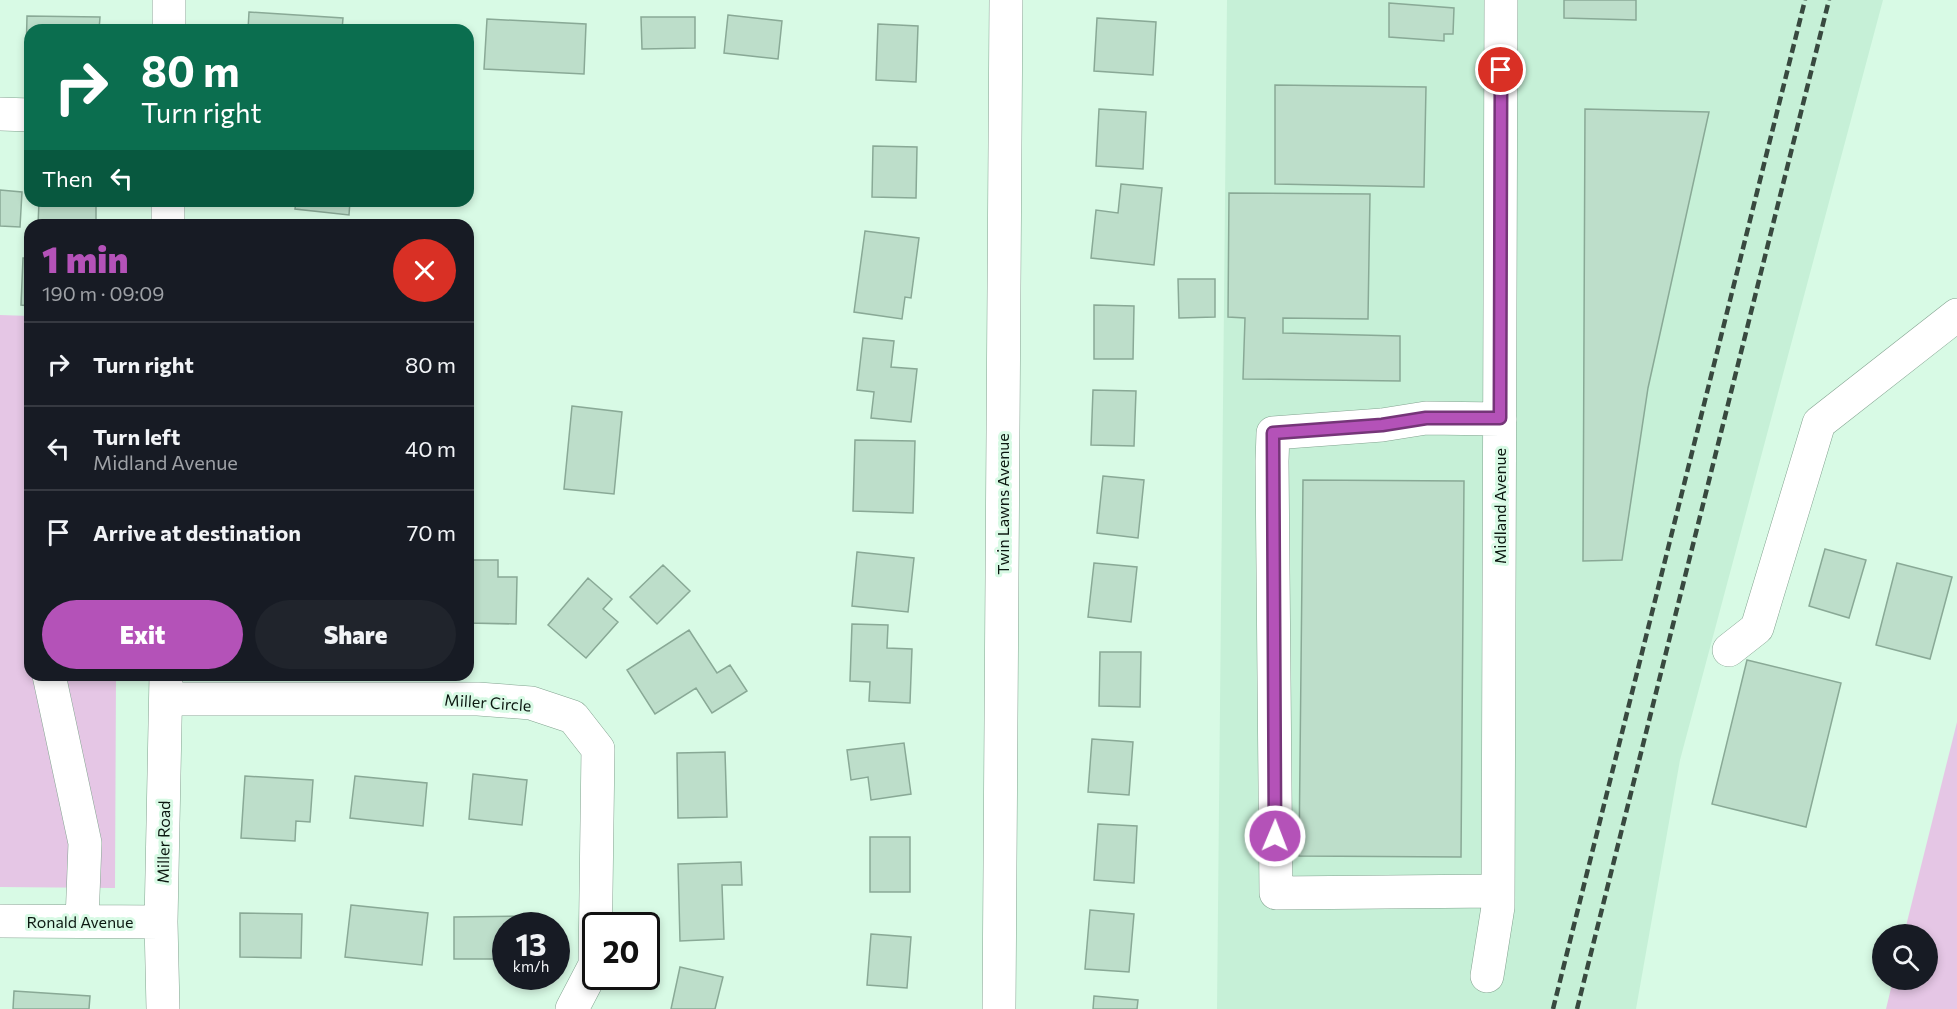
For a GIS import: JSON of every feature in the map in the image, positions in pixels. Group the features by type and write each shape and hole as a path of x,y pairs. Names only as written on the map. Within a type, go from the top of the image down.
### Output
{"street":[{"path":"169,0 169,24"},
{"name":"Twin Lawns Avenue","path":"999,1009 1006,0"},
{"name":"Midland Avenue","path":"1487,976 1497,891 1502,0"},
{"path":"0,114 24,115"},
{"path":"1729,650 1757,628 1819,423 1957,315"},
{"path":"1497,891 1276,893 1272,461 1273,433 1382,425 1426,418 1500,418"},
{"path":"50,681 85,843 82,921"},
{"name":"Miller Road","path":"163,1009 161,922 166,687"},
{"name":"Miller Circle","path":"166,687 478,699 531,703 573,717 598,749 595,965 572,1009"},
{"name":"Ronald Avenue","path":"0,921 161,922"}],"shaded area":[{"path":"1227,0 1883,0 1680,760 1636,1009 1217,1009"},
{"path":"0,315 24,316 24,681 116,681 115,888 0,887"},
{"path":"1957,722 1957,1009 1886,1009 1891,990 1938,990 1938,924 1906,924"}],"building":[{"path":"1564,0 1636,0 1636,20 1564,18"},
{"path":"1389,3 1454,8 1453,34 1444,34 1444,41 1389,37"},
{"path":"249,12 343,18 342,24 248,24"},
{"path":"728,15 782,21 778,59 724,53"},
{"path":"27,16 100,17 99,24 27,24"},
{"path":"641,17 695,17 695,48 642,49"},
{"path":"1097,18 1156,22 1153,75 1094,71"},
{"path":"487,19 586,24 584,74 484,69"},
{"path":"878,24 918,26 916,82 876,80"},
{"path":"1275,85 1426,87 1424,187 1275,184"},
{"path":"1099,109 1146,112 1143,169 1096,166"},
{"path":"1585,109 1709,112 1648,388 1622,560 1583,561"},
{"path":"873,146 917,147 916,198 872,197"},
{"path":"1121,184 1162,188 1154,265 1091,258 1096,210 1118,213"},
{"path":"0,190 22,192 20,227 0,226"},
{"path":"1229,193 1370,194 1368,319 1283,318 1283,333 1400,336 1400,381 1243,379 1245,318 1228,317"},
{"path":"39,207 96,207 96,219 38,219"},
{"path":"295,207 350,207 349,215 295,209"},
{"path":"865,231 919,238 911,298 905,297 902,319 854,312"},
{"path":"23,258 24,258 24,305 21,305"},
{"path":"1178,279 1215,279 1215,317 1179,318"},
{"path":"1094,305 1134,306 1133,359 1094,359"},
{"path":"863,338 894,341 891,367 917,369 911,422 871,418 874,392 857,390"},
{"path":"1093,390 1136,391 1134,446 1091,445"},
{"path":"572,406 622,412 614,494 564,489"},
{"path":"855,440 915,441 913,513 853,511"},
{"path":"1103,476 1144,480 1138,538 1097,533"},
{"path":"1303,480 1464,481 1461,857 1299,856"},
{"path":"1825,549 1866,560 1849,618 1809,606"},
{"path":"857,552 914,558 908,612 852,606"},
{"path":"474,560 498,560 498,577 517,577 516,624 474,623"},
{"path":"1094,563 1137,567 1131,622 1088,617"},
{"path":"1897,563 1952,577 1930,659 1876,645"},
{"path":"663,565 690,591 657,624 630,597"},
{"path":"588,578 612,599 603,609 618,622 586,658 548,625"},
{"path":"852,624 888,625 887,648 912,649 910,703 869,701 870,682 850,681"},
{"path":"689,630 717,673 730,665 747,691 712,713 696,688 655,714 627,670"},
{"path":"1100,652 1141,652 1140,707 1099,706"},
{"path":"1747,660 1841,683 1806,827 1712,804"},
{"path":"1092,739 1133,742 1129,795 1088,792"},
{"path":"904,743 911,794 871,800 868,777 851,780 847,750"},
{"path":"725,752 727,817 678,818 677,753"},
{"path":"473,774 527,780 522,825 469,819"},
{"path":"245,776 313,780 310,822 296,821 295,841 241,838"},
{"path":"355,776 427,783 423,826 350,818"},
{"path":"1098,824 1137,826 1134,883 1094,880"},
{"path":"870,837 910,837 910,892 870,892"},
{"path":"741,862 742,885 722,885 724,939 680,941 678,864"},
{"path":"351,905 428,913 422,965 345,957"},
{"path":"1090,910 1134,914 1129,972 1085,969"},
{"path":"240,913 302,914 301,958 240,957"},
{"path":"492,916 492,959 454,959 454,917"},
{"path":"871,934 911,937 907,988 867,985"},
{"path":"680,967 723,977 715,1009 671,1009"},
{"path":"14,991 90,996 89,1009 13,1009"},
{"path":"1094,996 1138,1000 1137,1009 1093,1009"}],"railway":[{"path":"1553,1009 1805,0"},
{"path":"1577,1009 1829,0"}],"route":[{"path":"1275,836 1273,433 1382,425 1426,418 1500,418 1501,70"}]}
